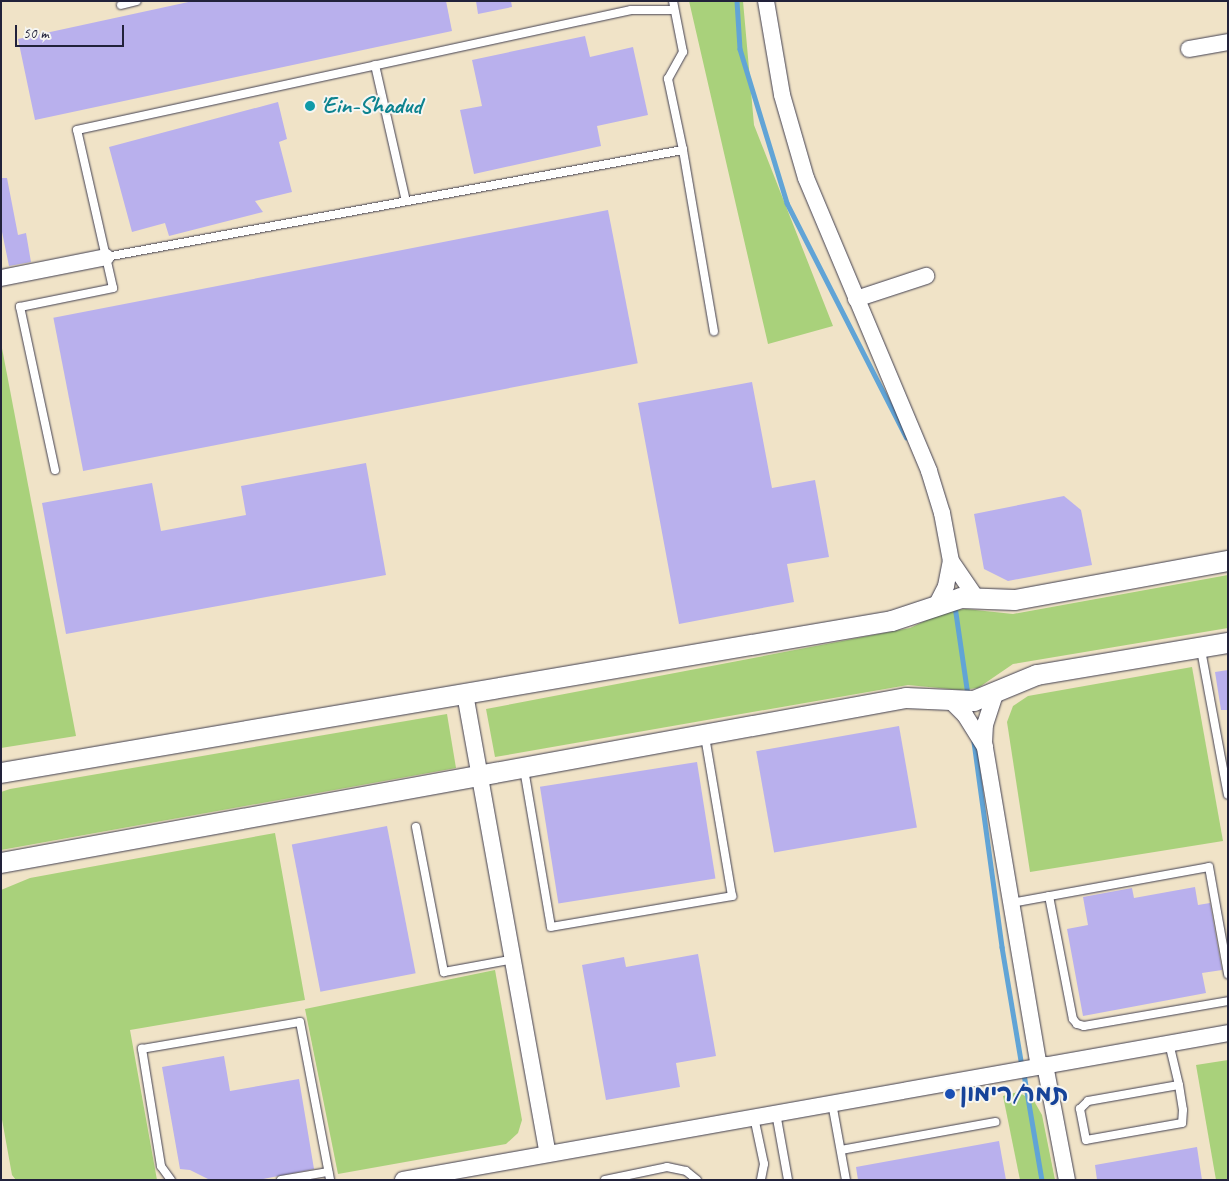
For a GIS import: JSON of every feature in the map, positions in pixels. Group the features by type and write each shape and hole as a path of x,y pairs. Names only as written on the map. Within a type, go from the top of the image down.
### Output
{"street":[{"path":"766,1 776,65 798,154 856,299 929,471 942,513 951,561 946,586 936,606"},
{"path":"1189,49 1228,42"},
{"path":"1,278 106,257"},
{"path":"856,299 926,276"},
{"path":"951,561 977,599"},
{"path":"1,773 892,621 961,598 1015,600 1228,561"},
{"path":"2,864 906,698 974,701 1037,675 1228,643"},
{"path":"996,691 985,724 985,747 1011,903 1042,1065 1067,1180"},
{"path":"466,694 548,1154"},
{"path":"949,700 965,716 985,747"},
{"path":"403,1180 1228,1033"}],"lane":[{"path":"121,4 137,1"},
{"path":"55,470 20,307 113,288 77,130 631,10 674,5 684,52 668,80 683,150 714,330"},
{"path":"375,66 406,201"},
{"path":"106,257 683,150"},
{"path":"1201,648 1228,795"},
{"path":"524,768 551,927 732,896 704,734"},
{"path":"416,827 444,972 514,959"},
{"path":"1011,903 1209,868 1228,974"},
{"path":"1049,896 1073,1019 1077,1024 1084,1026 1228,1001"},
{"path":"171,1180 161,1166 142,1049 300,1022 329,1176 281,1180"},
{"path":"1169,1043 1179,1085 1182,1123 1086,1140 1080,1109 1088,1101 1179,1085"},
{"path":"832,1103 846,1180"},
{"path":"776,1113 788,1180"},
{"path":"754,1117 764,1164 761,1180"},
{"path":"841,1150 995,1122"},
{"path":"605,1180 667,1167 686,1171 697,1180"}],"green space":[{"path":"689,1 743,1 754,125 833,326 768,344"},
{"path":"1,343 76,736 1,748"},
{"path":"1228,575 1228,628 1013,664 978,688 960,690 908,685 495,757 486,709 910,628 946,611 966,609 1013,614"},
{"path":"1192,667 1223,841 1030,872 1007,722 1013,706 1028,696"},
{"path":"447,714 456,768 1,850 1,792 10,789"},
{"path":"275,833 305,1000 130,1030 157,1180 16,1180 12,1175 1,1114 1,890 30,878"},
{"path":"495,970 522,1120 518,1133 506,1144 338,1174 305,1009"},
{"path":"1228,1060 1228,1180 1216,1180 1196,1065"},
{"path":"1018,1092 1034,1101 1042,1115 1055,1180 1020,1180 1003,1096"}],"building":[{"path":"193,1 446,1 452,31 35,120 18,39"},
{"path":"476,1 511,1 512,7 478,14"},
{"path":"585,36 590,57 633,47 648,115 597,126 601,146 474,174 460,110 482,106 472,60"},
{"path":"278,102 287,139 279,142 292,192 255,201 263,212 169,236 165,223 132,232 109,147"},
{"path":"1,178 7,178 18,235 26,233 31,262 9,266 1,227"},
{"path":"608,210 638,363 83,471 53,318"},
{"path":"752,382 772,488 815,480 829,557 787,564 794,602 679,624 638,403"},
{"path":"366,463 386,575 66,634 42,503 152,483 161,531 246,515 241,486"},
{"path":"1064,496 1081,510 1092,565 1008,581 984,569 974,514"},
{"path":"1228,670 1228,710 1221,710 1215,672"},
{"path":"899,726 917,827 774,853 756,751"},
{"path":"697,762 715,879 558,903 540,787"},
{"path":"387,826 416,973 320,992 292,845"},
{"path":"1195,887 1198,905 1210,903 1222,970 1202,973 1206,993 1083,1016 1067,929 1088,925 1083,897 1132,888 1134,898"},
{"path":"698,954 716,1056 676,1063 680,1087 606,1100 582,965 624,957 626,967"},
{"path":"224,1056 230,1091 299,1079 314,1169 258,1180 210,1180 190,1170 180,1169 162,1067"},
{"path":"999,1141 1006,1180 858,1180 856,1167"},
{"path":"1197,1147 1202,1180 1097,1180 1095,1165"}],"waterway":[{"path":"737,1 740,49 787,203 906,437"},
{"path":"955,606 968,695"},
{"path":"974,742 1002,947 1022,1066"},
{"path":"1024,1074 1042,1180"}],"place":[{"name":"'Ein-Shadud","path":"310,106"},
{"name":"תמר/רימון","path":"950,1094"}]}
